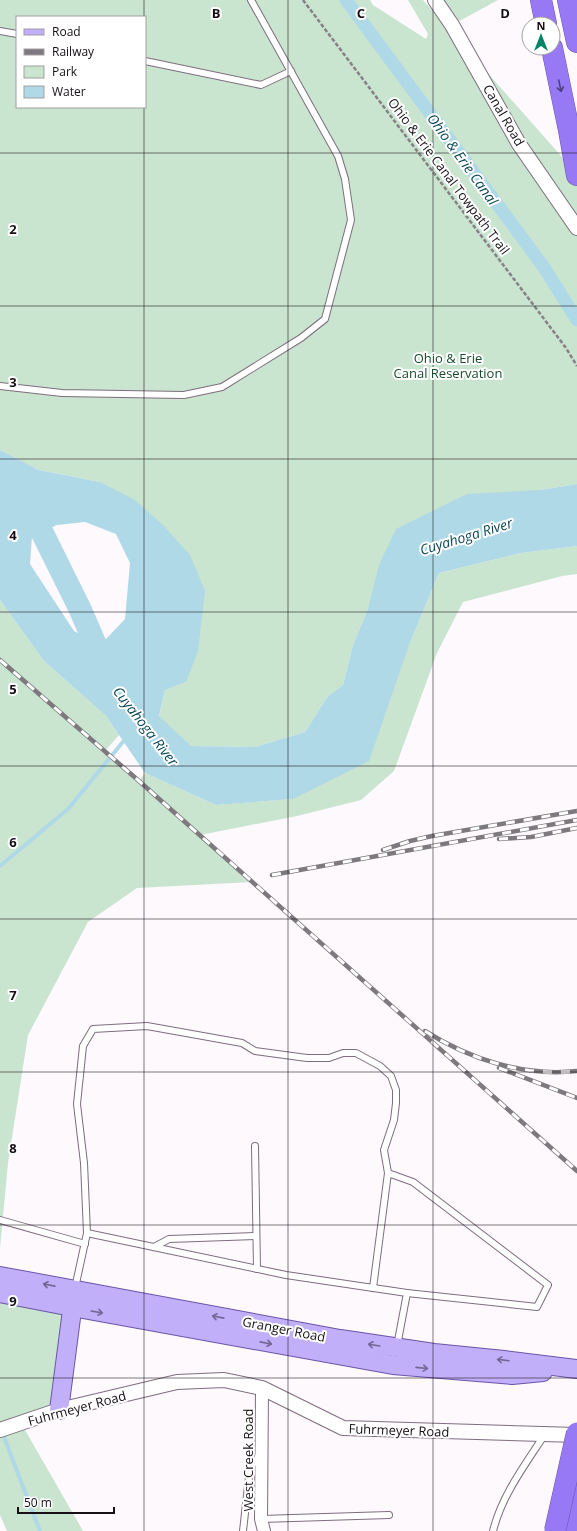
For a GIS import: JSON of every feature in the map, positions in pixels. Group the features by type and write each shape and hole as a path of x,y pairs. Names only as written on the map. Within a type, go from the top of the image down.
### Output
{"highway":[{"path":"541,0 544,16"},
{"path":"568,0 577,42"},
{"path":"554,56 577,176"},
{"path":"555,1531 577,1434"},
{"path":"568,1531 577,1478"}],"main road":[{"name":"Granger Road","path":"0,1276 340,1340 573,1369"},
{"path":"59,1410 75,1290"},
{"name":"Granger Road","path":"2,1293 72,1308 393,1365 512,1375 573,1369"},
{"path":"393,1365 396,1348"}],"street":[{"name":"Canal Road","path":"435,0 452,25 519,144 577,228"},
{"name":"Fuhrmeyer Road","path":"0,1430 59,1410 177,1382 224,1380 262,1388 343,1428 577,1434"},
{"name":"West Creek Road","path":"262,1388 261,1519 264,1531"}],"lane":[{"path":"0,386 62,393 184,395 222,387 301,338 326,319 351,220 345,180 338,156 251,0"},
{"path":"0,30 16,34"},
{"path":"146,61 261,85 291,71"},
{"path":"75,1290 87,1233 84,1163 77,1104 83,1046 93,1029 147,1026 242,1043 255,1050 307,1058 329,1058 343,1053 356,1053 370,1059 391,1076 396,1090 396,1103 394,1120 384,1150 388,1173 373,1288"},
{"path":"255,1146 257,1269"},
{"path":"87,1233 286,1275 407,1293 537,1308 548,1285 413,1182 388,1173"},
{"path":"0,1220 85,1244"},
{"path":"154,1247 169,1239 256,1236"},
{"path":"396,1348 407,1293"},
{"path":"493,1531 496,1518 504,1498 545,1434"},
{"path":"243,1531 250,1468 262,1450"},
{"path":"261,1519 390,1515"}],"path":[{"name":"Ohio & Erie Canal Towpath Trail","path":"303,0 488,243 566,348 577,366"}],"green space":[{"name":"Ohio & Erie Canal Reservation","path":"0,0 370,0 373,5 426,39 428,34 408,0 423,0 563,158 577,178 577,484 540,490 368,609 353,645 343,685 328,696 305,732 255,747 190,746 159,717 165,690 186,682 100,482 39,470 0,450"},
{"path":"435,0 498,0 452,25"},
{"path":"577,546 577,574 562,576 463,602 437,653 394,771 361,800 297,816 200,835 252,882 137,888 88,922 28,1035 8,1163 0,1248 0,600 44,661 106,716 119,735 105,751 139,781 145,773 216,805 292,799 409,645 439,573 521,553"},
{"path":"0,1283 72,1307 59,1410 21,1423 83,1531 7,1531 0,1515"}],"water":[{"path":"0,450 39,470 100,482 135,500 164,526 190,555 205,591 198,651 186,682 165,690 159,716 191,746 255,747 305,732 328,696 343,685 353,645 368,609 379,565 396,529 467,494 540,490 577,484 577,546 521,553 439,573 409,645 369,761 293,799 216,805 145,773 106,716 44,661 0,600","holes":["85,522 116,534 130,563 125,619 106,639 89,639 74,631 30,564 32,536 57,525"]}],"waterway":[{"name":"Ohio & Erie Canal","path":"346,0 543,266 577,320"},
{"name":"Cuyahoga River","path":"0,492 31,510 80,609 106,669"},
{"path":"0,866 68,809 127,737"},
{"path":"2,1432 40,1531"}],"railway":[{"path":"0,660 139,781 577,1171"},
{"path":"383,850 410,841 432,836 577,811"},
{"path":"272,875 577,820"},
{"path":"499,839 531,837 577,828"},
{"path":"425,1031 460,1050 478,1058 498,1064 537,1071 577,1071"},
{"path":"499,1068 577,1098"}]}
